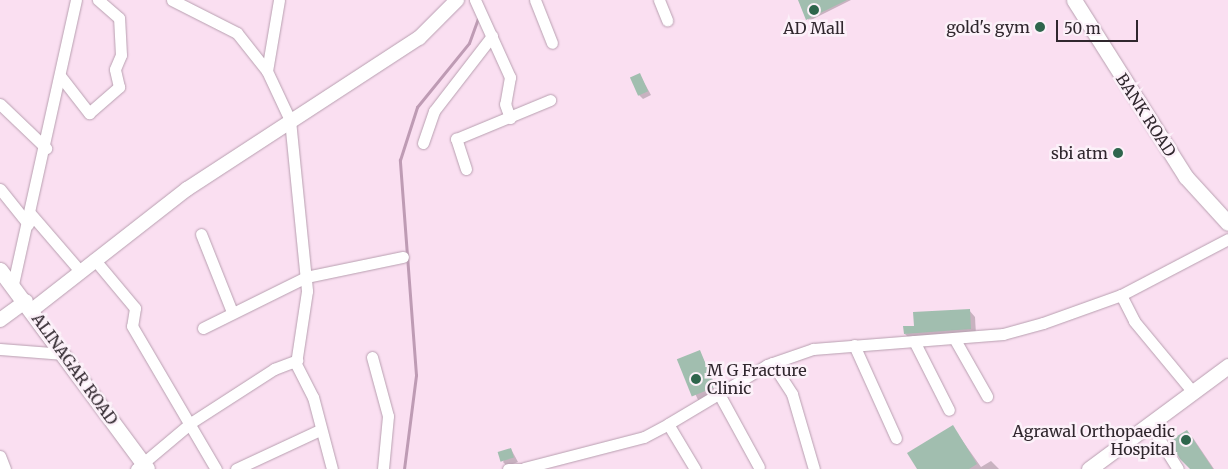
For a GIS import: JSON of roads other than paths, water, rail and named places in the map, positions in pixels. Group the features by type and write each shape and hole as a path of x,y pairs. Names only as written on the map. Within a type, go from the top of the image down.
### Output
{"main road":[{"name":"BANK ROAD","path":"1074,0 1186,177 1228,223"},
{"name":"ALINAGAR ROAD","path":"0,270 29,305 142,467"},
{"path":"1089,469 1148,423 1228,366"}],"street":[{"path":"13,284 46,148 76,0"},
{"path":"61,77 89,113 118,87 115,69 121,55 119,18 98,0"},
{"path":"172,0 237,34 267,72 290,120 306,277 307,306 297,360 299,375 313,397 318,431 332,469"},
{"path":"267,72 279,0"},
{"path":"0,320 29,305 80,271 94,259 290,120 387,61 457,0"},
{"path":"475,0 510,77 505,104 510,118"},
{"path":"535,0 552,43"},
{"path":"659,0 667,20"},
{"path":"423,142 434,111 492,36"},
{"path":"466,169 456,138 510,118 550,100"},
{"path":"0,104 46,148"},
{"path":"0,189 80,271"},
{"path":"201,234 232,312"},
{"path":"508,469 525,468 644,437 772,363 813,349 1003,334 1120,295 1228,239"},
{"path":"203,328 306,277 403,258"},
{"path":"94,259 135,308 132,326 192,422 216,469"},
{"path":"1120,295 1134,321 1192,391"},
{"path":"954,338 987,396"},
{"path":"914,341 949,410"},
{"path":"854,345 896,438"},
{"path":"0,349 64,354"},
{"path":"372,356 388,416 383,469"},
{"path":"142,467 192,422 274,369 297,360"},
{"path":"772,363 792,394 814,469"},
{"path":"719,394 758,467"},
{"path":"1148,423 1178,469"},
{"path":"668,424 695,469"},
{"path":"236,469 318,431"},
{"path":"0,456 5,469"}],"waterway":[{"path":"404,469 416,375 400,160 417,107 469,43 479,16"}],"place":[{"name":"AD Mall","path":"814,10"},
{"name":"gold's gym","path":"1040,27"},
{"name":"sbi atm","path":"1118,153"},
{"name":"M G Fracture Clinic","path":"696,379"},
{"name":"Agrawal Orthopaedic Hospital","path":"1186,440"}]}
